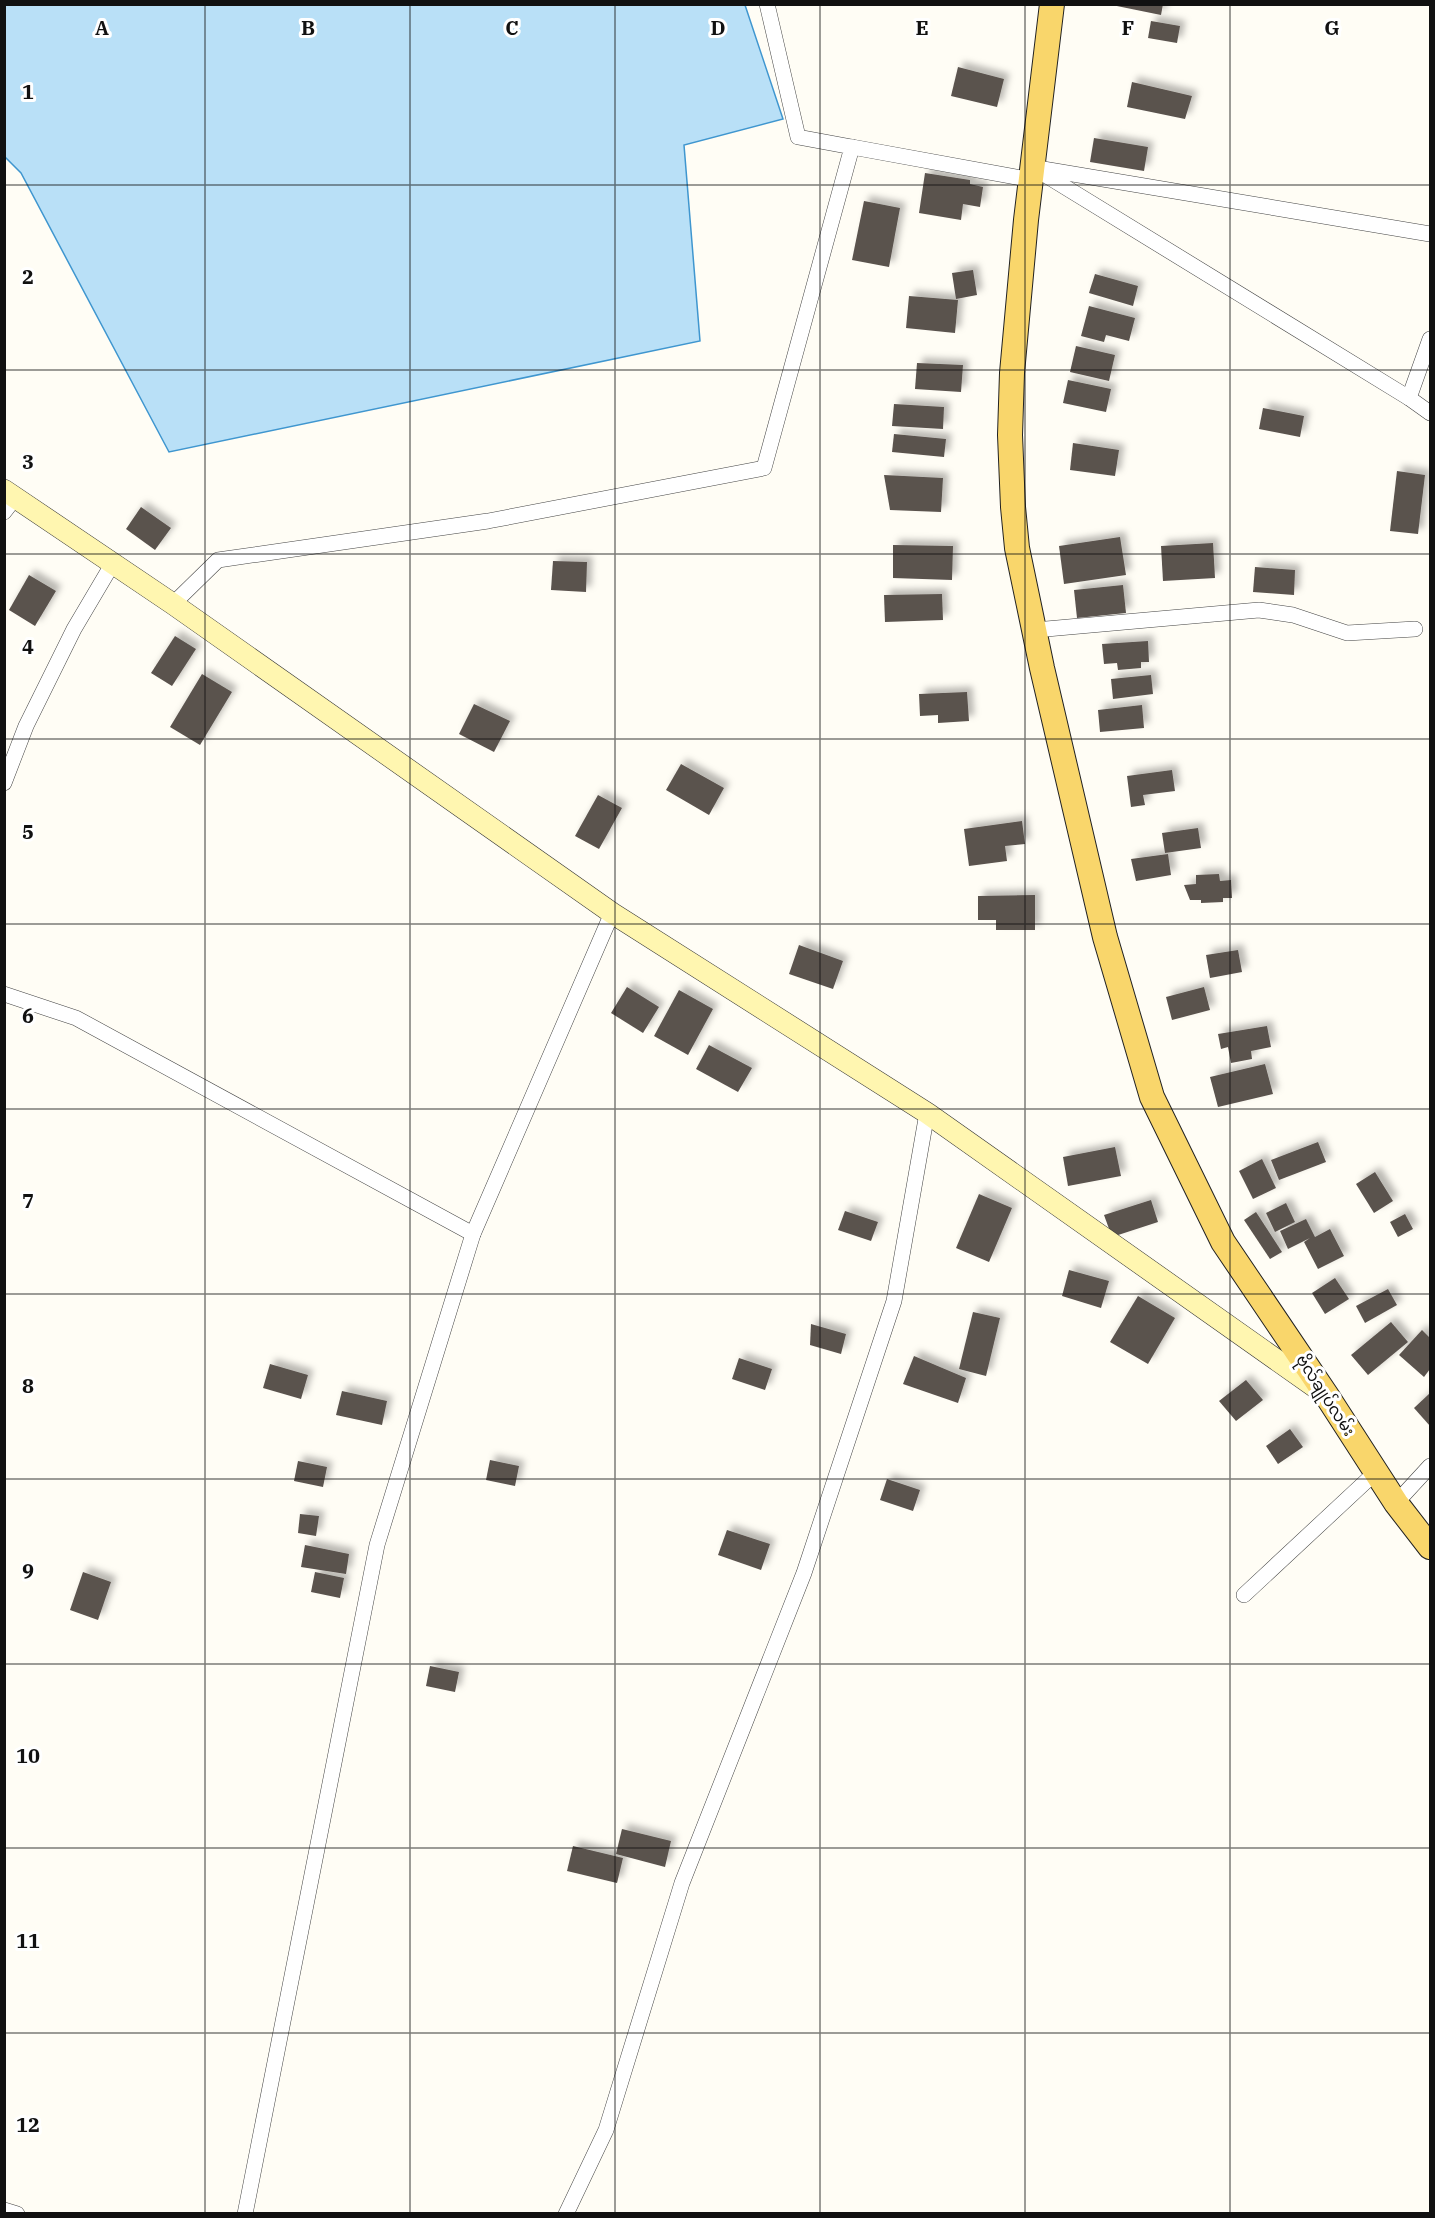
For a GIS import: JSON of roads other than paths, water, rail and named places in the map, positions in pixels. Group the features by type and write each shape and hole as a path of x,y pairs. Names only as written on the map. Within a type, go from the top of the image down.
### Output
{"main road":[{"name":"ဗိုလ်ချုပ်လမ်း","path":"1052,4 1026,220 1012,373 1010,435 1017,548 1070,792 1105,937 1152,1097 1223,1242 1328,1396 1396,1503 1431,1547"}],"street":[{"path":"767,4 798,137 1431,234"},
{"path":"173,604 218,560 488,521 764,468 852,147"},
{"path":"1033,174 1431,413"},
{"path":"1409,398 1431,339"},
{"path":"8,500 113,563 173,604 612,913 927,1113 1328,1396"},
{"path":"4,783 26,726 74,629 113,563"},
{"path":"1035,630 1259,610 1293,615 1347,633 1414,629"},
{"path":"245,2214 376,1545 472,1234 612,913"},
{"path":"4,994 76,1018 472,1234"},
{"path":"566,2214 606,2130 682,1883 804,1573 894,1301 927,1113"},
{"path":"1396,1503 1431,1466"},
{"path":"1244,1595 1376,1472"},
{"path":"4,2210 17,2214"}],"water":[{"path":"4,5 745,5 783,119 684,145 700,341 169,452 21,173 5,157"}]}
